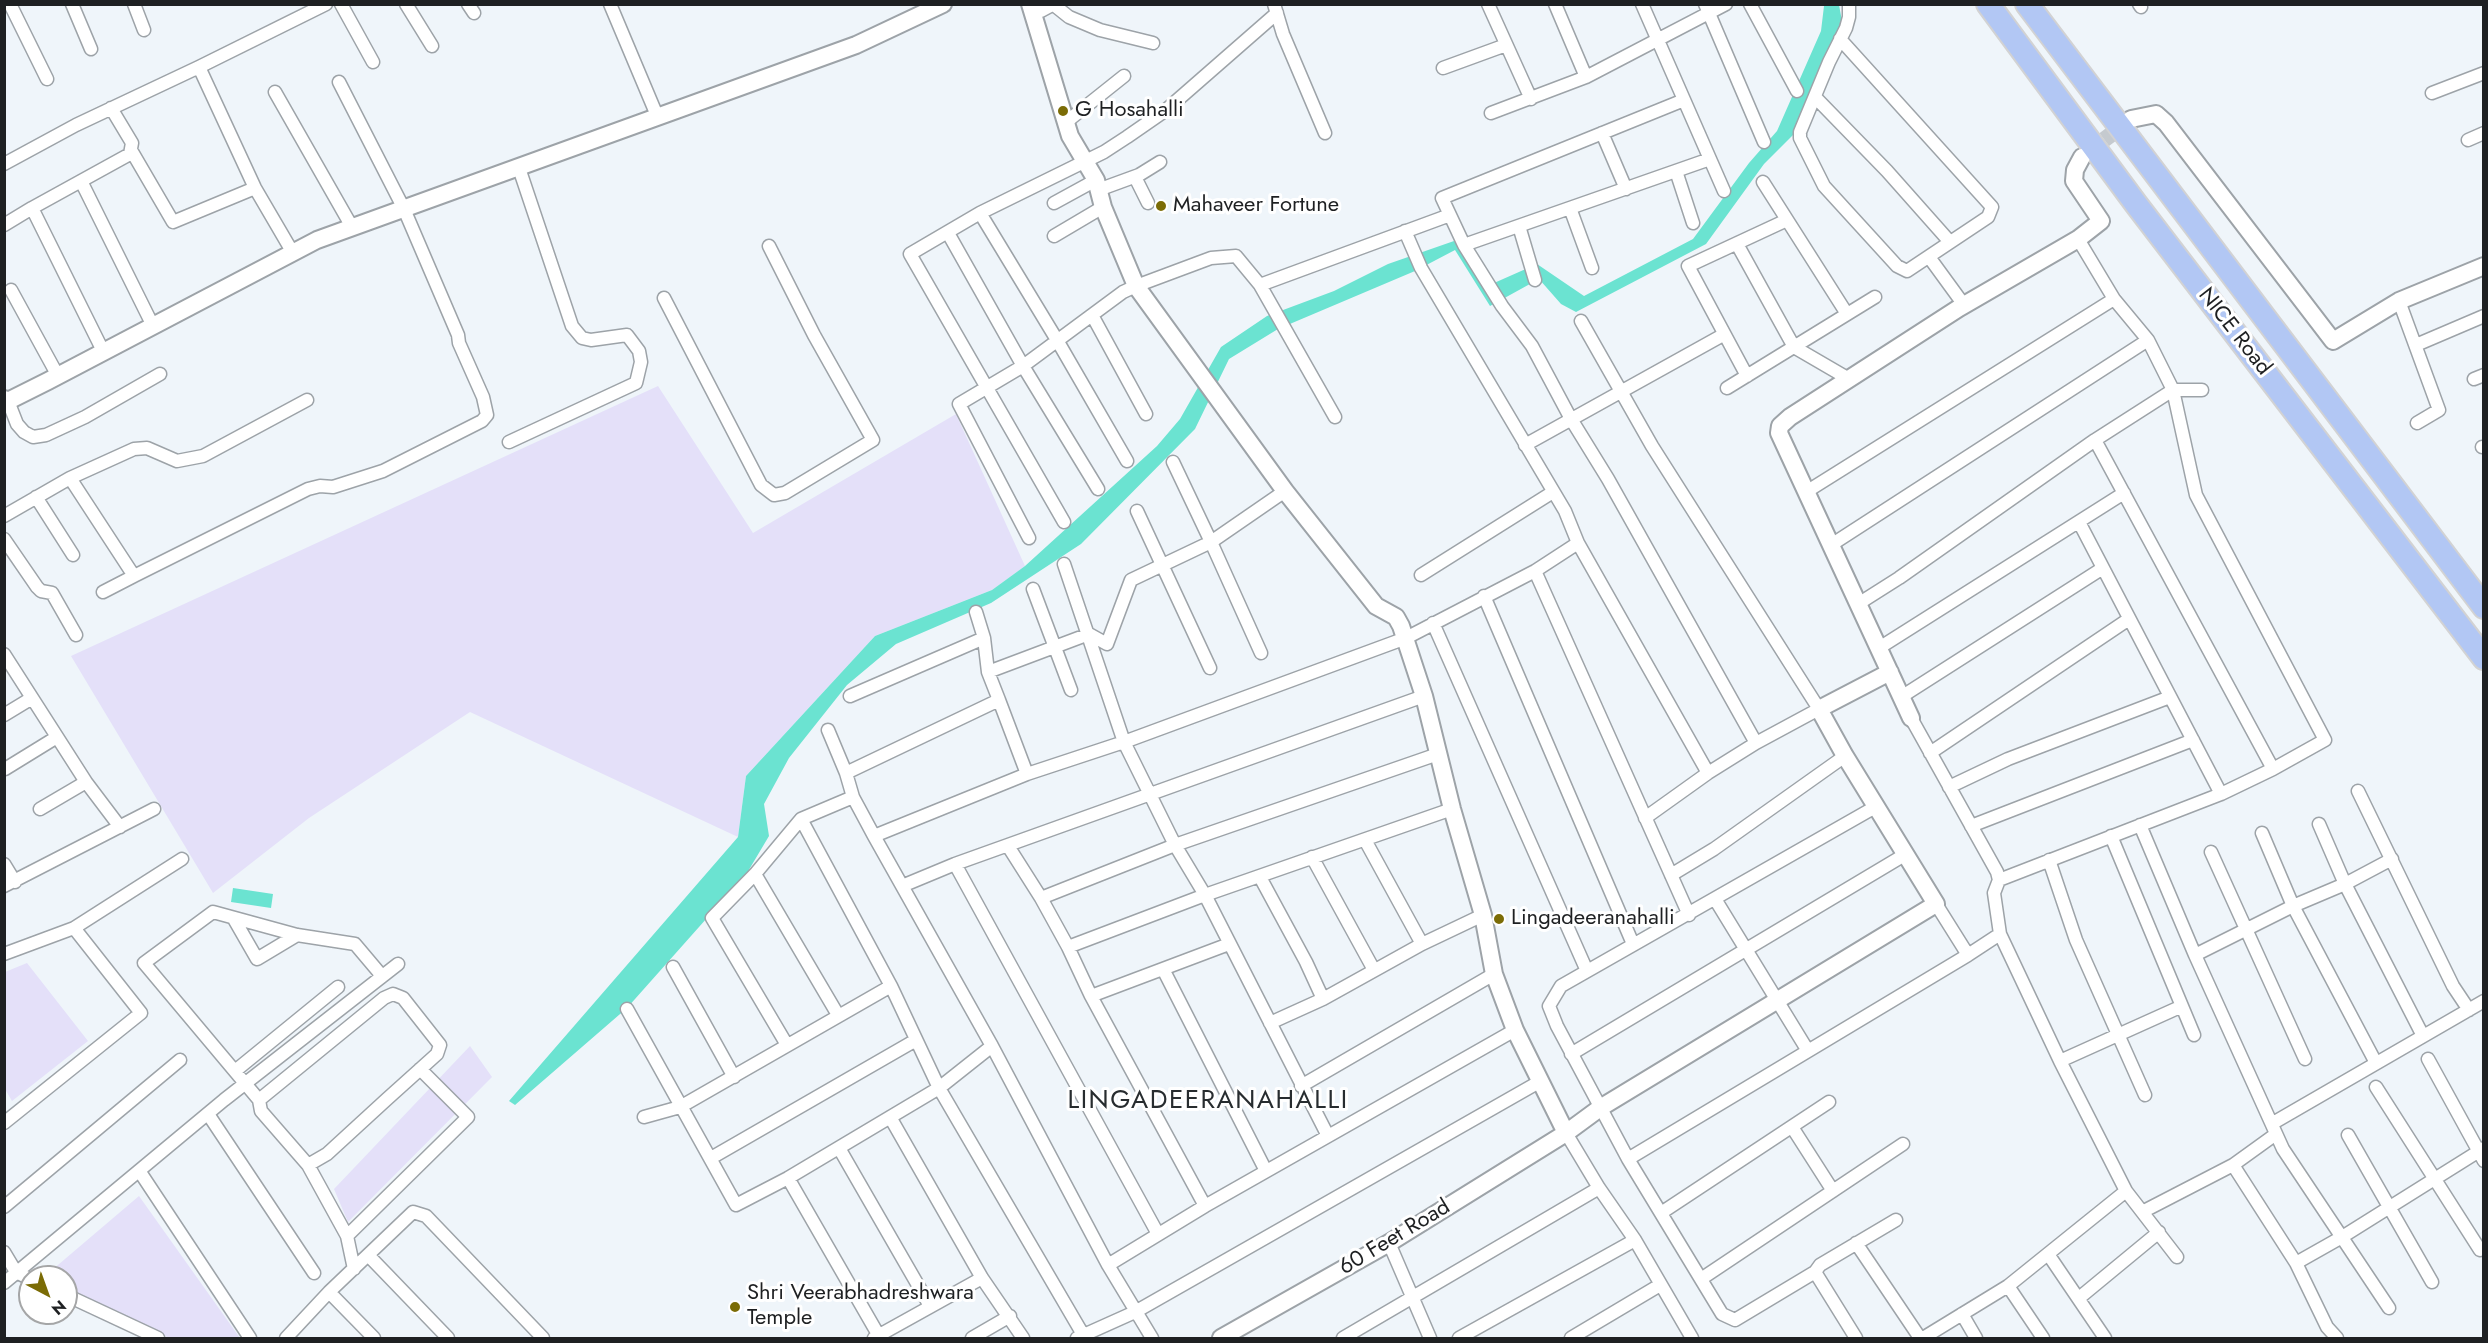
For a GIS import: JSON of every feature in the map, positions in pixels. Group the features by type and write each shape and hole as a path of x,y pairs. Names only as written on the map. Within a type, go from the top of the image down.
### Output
{"highway":[{"name":"NICE Road","path":"1988,4 2136,204 2484,658"},
{"name":"NICE Road","path":"2026,4 2484,607"}],"street":[{"path":"10,4 47,79"},
{"path":"72,4 92,49"},
{"path":"134,4 144,30"},
{"path":"4,164 111,108 199,68 326,4"},
{"path":"341,4 373,62"},
{"path":"406,4 432,46"},
{"path":"610,4 658,118"},
{"path":"160,374 85,417 46,435 33,437 24,432 17,424 6,400 58,376 317,240 856,45 943,4"},
{"path":"1488,4 1531,99"},
{"path":"1555,4 1586,76"},
{"path":"1642,4 1724,191"},
{"path":"1491,113 1586,76 1657,40 1707,9 1726,4"},
{"path":"1750,4 1797,91"},
{"path":"1031,7 1041,11 1054,5 1069,17 1100,30 1153,43"},
{"path":"1840,39 1992,207 1988,217 1907,271 1897,266 1824,186 1800,138 1800,132 1849,17 1850,5"},
{"path":"1031,7 1065,123 1097,185 1103,207 1136,286 1196,365 1225,410 1285,491 1376,606 1396,617 1406,638 1424,696 1452,809 1483,915 1494,974 1515,1030 1566,1133 1599,1188 1635,1240 1692,1338"},
{"path":"1064,522 910,254 980,213 1083,160 1104,152 1166,110 1275,9 1283,34 1325,133"},
{"path":"1707,9 1764,142"},
{"path":"1443,68 1506,45"},
{"path":"199,68 255,188 294,254"},
{"path":"2432,93 2484,73"},
{"path":"1065,123 1124,76"},
{"path":"103,592 308,489 320,486 333,487 383,471 482,421 487,416 483,397 404,209 339,82"},
{"path":"274,92 352,227"},
{"path":"1815,97 1880,164 1950,242"},
{"path":"1684,100 1442,198 1464,245 1497,298 1532,346 1571,419 1608,479 1756,742"},
{"path":"111,108 132,143 132,150 172,222 255,188"},
{"path":"2132,119 2156,114 2166,123 2334,341 2399,301 2484,266"},
{"path":"1602,133 1626,189"},
{"path":"2468,140 2484,133"},
{"path":"4,225 130,154 132,150"},
{"path":"1999,880 1911,718 1779,432 1780,426 1849,379 1964,305 2078,239 2101,221 2074,181 2075,171 2082,157"},
{"path":"1464,245 1710,159"},
{"path":"1054,203 1097,185 1135,177 1160,162"},
{"path":"509,442 636,384 641,363 639,351 627,335 591,340 582,338 572,326 519,168"},
{"path":"1676,171 1693,223"},
{"path":"1135,177 1148,203"},
{"path":"81,181 153,326"},
{"path":"1763,182 1847,314"},
{"path":"1054,236 1103,207"},
{"path":"32,208 104,351"},
{"path":"1570,208 1592,268"},
{"path":"980,213 1127,461"},
{"path":"1260,285 1450,215"},
{"path":"1748,376 1723,335 1688,266 1787,220"},
{"path":"1519,226 1535,280"},
{"path":"1406,231 1421,268 1565,512 1578,543 1708,773"},
{"path":"948,233 1023,366 1098,489"},
{"path":"2078,239 2114,299 2148,340 2173,390 2196,495 2325,740 2221,794 1999,880 1994,893 2000,934 2060,1061 2126,1191 2144,1211 2177,1257"},
{"path":"1737,244 1794,348 1849,379"},
{"path":"664,298 761,485 774,495 785,493 873,440 814,335 769,246"},
{"path":"1029,538 959,405 1023,366 1123,292 1136,286 1211,258 1236,256 1260,285 1335,417"},
{"path":"1929,257 1964,305"},
{"path":"11,290 58,376"},
{"path":"1727,388 1875,297"},
{"path":"1806,492 2114,299"},
{"path":"2399,301 2439,410 2417,423"},
{"path":"1092,315 1146,414"},
{"path":"2416,345 2484,316"},
{"path":"1581,321 1620,392 1819,709 1845,756 1968,955"},
{"path":"1525,445 1723,335"},
{"path":"1831,544 2148,340"},
{"path":"1858,604 1899,578 2096,440 2173,390 2202,390"},
{"path":"4,516 70,478 134,449 147,448 177,460 203,456 307,400"},
{"path":"2096,440 2273,769"},
{"path":"1173,462 1261,653"},
{"path":"70,478 134,576"},
{"path":"1089,634 1107,644 1131,580 1211,542 1285,491"},
{"path":"1421,574 1553,492"},
{"path":"1879,648 2124,493"},
{"path":"36,497 73,555"},
{"path":"1137,511 1210,669"},
{"path":"2079,522 2221,794"},
{"path":"4,539 37,587 41,591 52,593 76,635"},
{"path":"874,836 1027,774 1124,742 1406,638 1535,571 1578,543"},
{"path":"1064,564 1124,742 1328,1136"},
{"path":"1901,697 2103,568"},
{"path":"1535,571 1689,915"},
{"path":"1033,589 1071,690"},
{"path":"1484,596 1633,944"},
{"path":"976,612 984,638 988,672 1027,774"},
{"path":"1930,753 2129,619"},
{"path":"1433,623 1587,971"},
{"path":"988,672 1089,634"},
{"path":"849,696 984,638"},
{"path":"4,654 86,782 120,827"},
{"path":"1645,818 1756,742 1890,672"},
{"path":"902,886 955,864 1424,696"},
{"path":"1949,787 2008,759 2170,697"},
{"path":"4,715 32,698"},
{"path":"846,774 999,700"},
{"path":"828,730 853,796 874,836 992,1046 1108,1265 1152,1338"},
{"path":"5,769 57,737"},
{"path":"1971,826 2193,740"},
{"path":"1041,898 1176,845 1438,754"},
{"path":"1671,875 1714,849 1845,756"},
{"path":"40,809 86,782"},
{"path":"2358,791 2453,986 2469,1010"},
{"path":"787,1045 712,918 755,874 801,819 853,796"},
{"path":"1877,806 1561,986 1549,1006 1571,1054 1628,1159 1722,1314 1735,1320 1815,1272 1820,1265 1896,1220"},
{"path":"4,864 10,884 154,809"},
{"path":"1068,947 1205,895 1260,878 1312,857 1452,809"},
{"path":"801,819 891,986 939,1088 1082,1337 1135,1312 1539,1082"},
{"path":"2140,825 2195,955 2283,1149 2389,1308"},
{"path":"2319,825 2345,884 2423,1036"},
{"path":"2262,833 2293,906 2376,1063"},
{"path":"2111,836 2180,1007 2194,1035"},
{"path":"1365,840 1422,944"},
{"path":"1008,846 1041,898 1068,947 1091,996 1205,1206"},
{"path":"2211,852 2305,1059"},
{"path":"1571,1054 1745,948 1906,854"},
{"path":"1312,857 1374,970"},
{"path":"2195,955 2293,906 2345,884 2392,859"},
{"path":"4,954 74,928 182,860"},
{"path":"2049,860 2076,940 2145,1095"},
{"path":"955,864 1158,1234"},
{"path":"755,874 838,1015"},
{"path":"1260,878 1306,962 1323,999"},
{"path":"1715,899 1808,1051"},
{"name":"60 Feet Road","path":"1221,1338 1389,1243 1566,1133 1600,1108 1936,904"},
{"path":"354,1269 347,1236 308,1165 261,1111 259,1100 246,1083 144,963 213,912 297,935 355,944 382,976"},
{"path":"1270,1023 1323,999 1422,944 1483,915"},
{"path":"234,919 257,959 297,935"},
{"path":"6,1119 141,1013 74,928"},
{"path":"1628,1159 2000,934"},
{"path":"1091,996 1229,944"},
{"path":"4,1282 246,1083 398,964"},
{"path":"673,967 734,1077"},
{"path":"1163,969 1266,1171"},
{"path":"1302,1086 1494,974"},
{"path":"645,1118 680,1107 891,986"},
{"path":"235,1071 338,987"},
{"path":"259,1100 384,998 393,994 403,998 440,1045 437,1054 327,1154 308,1165"},
{"path":"2144,1211 2233,1165 2274,1129 2376,1063 2484,1002"},
{"path":"2060,1061 2180,1007"},
{"path":"627,1010 736,1205 788,1178 939,1088 992,1046"},
{"path":"1108,1265 1205,1206 1515,1030"},
{"path":"711,1158 916,1040"},
{"path":"2296,1263 2434,1179 2482,1154 2428,1059"},
{"path":"4,1207 180,1060"},
{"path":"347,1236 468,1117 420,1069"},
{"path":"2376,1087 2480,1250"},
{"path":"1661,1213 1829,1102"},
{"path":"208,1114 314,1273"},
{"path":"890,1117 982,1278 1023,1338"},
{"path":"1792,1126 1833,1191"},
{"path":"2348,1135 2432,1282"},
{"path":"1701,1279 1903,1144"},
{"path":"839,1148 930,1306"},
{"path":"2233,1165 2296,1263 2327,1327 2337,1338"},
{"path":"140,1172 250,1338"},
{"path":"788,1178 877,1337 982,1278"},
{"path":"1343,1338 1599,1188"},
{"path":"1856,1243 1922,1338 2008,1286 2126,1191"},
{"path":"288,1338 329,1292 413,1212 426,1216 543,1338"},
{"path":"2079,1298 2159,1232"},
{"path":"1459,1338 1635,1240"},
{"path":"1389,1243 1430,1338"},
{"path":"4,1252 16,1272"},
{"path":"2048,1254 2105,1338"},
{"path":"368,1255 448,1338"},
{"path":"1815,1272 1856,1338"},
{"path":"1571,1338 1660,1285"},
{"path":"2008,1286 2043,1338"},
{"path":"329,1292 374,1338"},
{"path":"78,1301 158,1338"},
{"path":"1962,1314 1976,1338"},
{"path":"972,1338 1010,1316"}],"shaded area":[{"path":"1839,5 1842,21 1793,135 1764,164 1706,244 1576,312 1561,304 1539,279 1490,306 1455,250 1415,271 1278,329 1229,359 1195,429 1081,544 991,603 896,644 847,685 789,758 764,804 769,836 747,873 627,1008 515,1105 509,1101 738,837 746,776 875,636 992,590 1025,566 1157,446 1180,419 1221,347 1267,316 1334,291 1388,264 1454,241 1485,287 1537,264 1584,296 1693,239 1749,163 1777,131 1821,31 1824,6"},
{"path":"658,386 753,533 956,414 1025,566 992,590 875,636 746,776 738,837 470,712 309,818 213,893 71,656"},
{"path":"233,888 273,894 271,908 231,902"},
{"path":"27,963 88,1041 12,1101 5,1089 5,972"},
{"path":"470,1046 492,1077 348,1222 334,1189"},
{"path":"139,1196 240,1338 169,1338 78,1293 78,1265 58,1265"}],"tunnel":[{"path":"2085,154 2129,121"}],"place":[{"name":"G Hosahalli","path":"1063,111"},
{"name":"Mahaveer Fortune","path":"1161,206"},
{"name":"Lingadeeranahalli","path":"1499,919"},
{"name":"Shri Veerabhadreshwara Temple","path":"735,1307"}],"district":[{"name":"LINGADEERANAHALLI","path":"1208,1102"}]}
